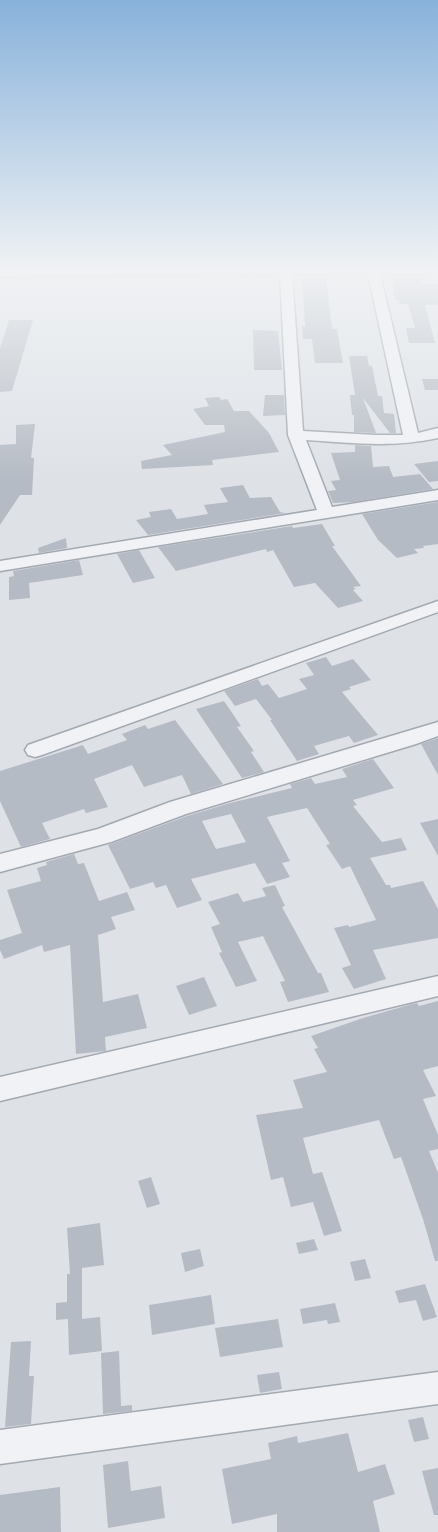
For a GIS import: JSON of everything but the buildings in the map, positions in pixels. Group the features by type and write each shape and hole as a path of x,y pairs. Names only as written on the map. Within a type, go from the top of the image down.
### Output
{"street":[{"path":"290,338 296,435 326,512"},
{"path":"389,338 412,439"},
{"path":"296,435 376,440 412,439 438,433"},
{"path":"0,566 438,495"},
{"path":"35,750 438,606"},
{"path":"0,864 103,836 178,808 438,729"},
{"path":"0,1089 438,986"},
{"path":"0,1447 438,1388"}]}
